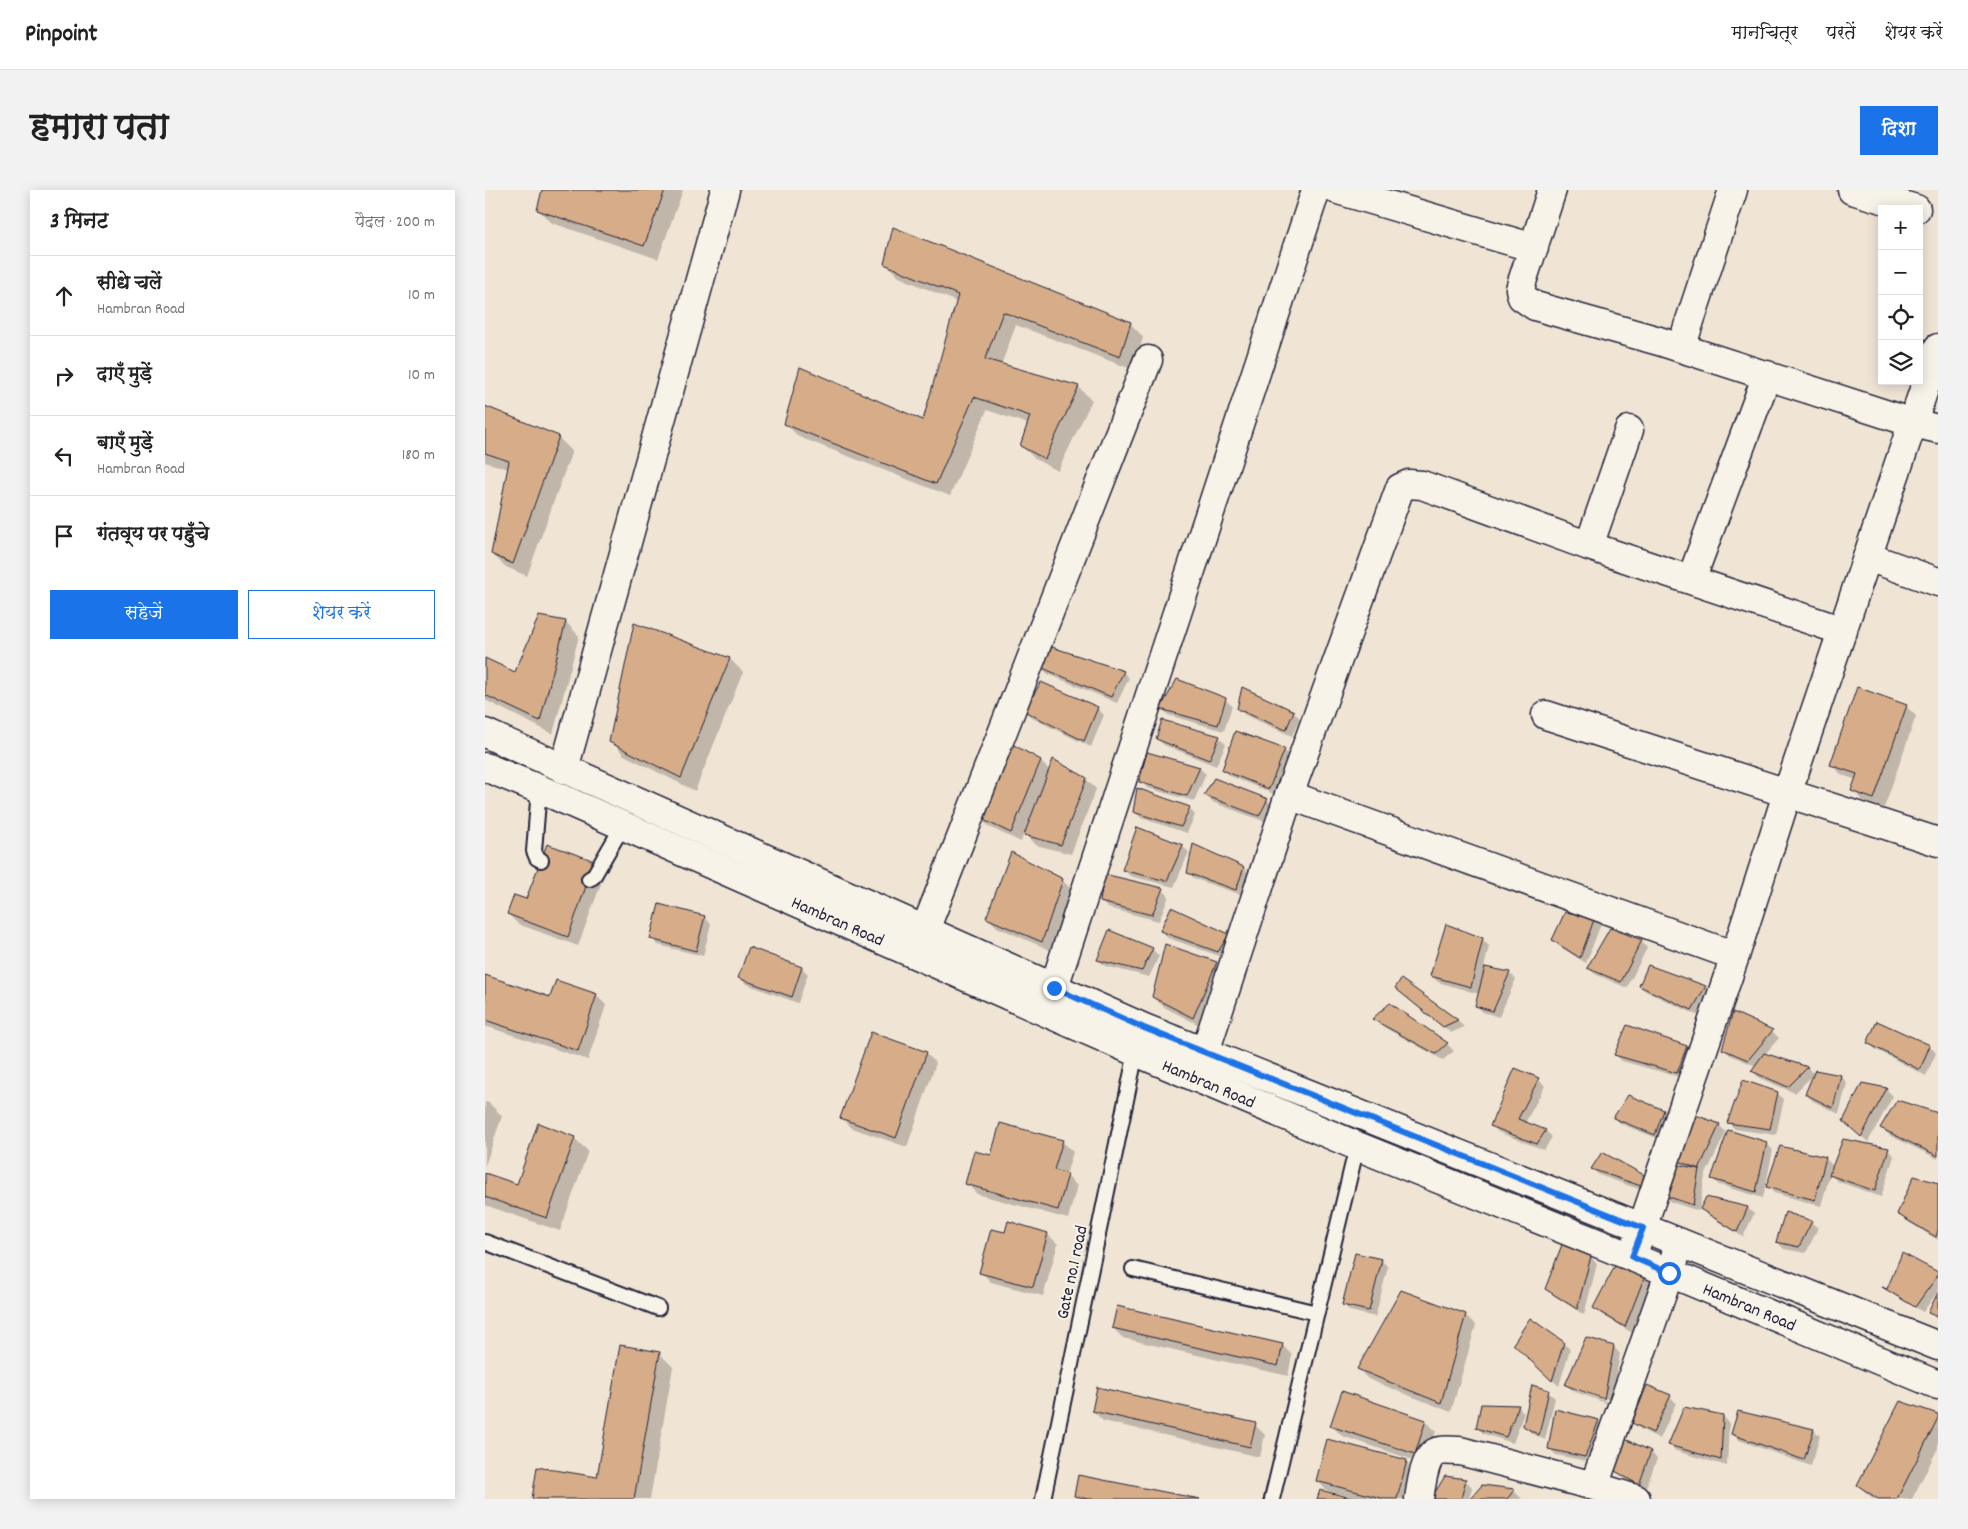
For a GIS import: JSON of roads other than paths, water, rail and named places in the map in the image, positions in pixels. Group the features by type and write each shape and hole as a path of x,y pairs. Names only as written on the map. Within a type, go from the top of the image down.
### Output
{"street":[{"path":"564,769 725,190"},
{"path":"1054,988 1316,190"},
{"path":"1338,190 1534,248"},
{"path":"1552,190 1520,289 1522,297 1527,302 1545,309 1681,348 1925,426"},
{"path":"1681,348 1733,190"},
{"path":"1852,190 1903,205"},
{"path":"1923,211 1938,215"},
{"path":"1632,1257 1868,557 1925,426 1938,348"},
{"path":"925,930 1148,360"},
{"path":"1691,580 1767,375"},
{"path":"1589,546 1629,430"},
{"path":"1205,1052 1289,795 1400,488 1409,484 1422,485 1589,546 1843,631"},
{"path":"1868,557 1938,582"},
{"path":"1546,714 1938,842"},
{"name":"Hambran Road","path":"485,733 1144,1028 1938,1346"},
{"name":"Hambran Road","path":"485,767 623,825 1136,1052 1357,1146 1632,1257 1938,1385"},
{"path":"1289,795 1735,956"},
{"path":"1594,1486 1680,1243"},
{"path":"1419,1499 1430,1456 1439,1451 1460,1451 1636,1499"}],"lane":[{"path":"539,789 534,851 537,858 541,860"},
{"path":"589,879 593,878 637,802"},
{"name":"Gate no.1 road","path":"1043,1499 1136,1052"},
{"path":"1272,1499 1357,1146"},
{"path":"485,1242 658,1308"},
{"path":"1133,1269 1317,1314"}]}
